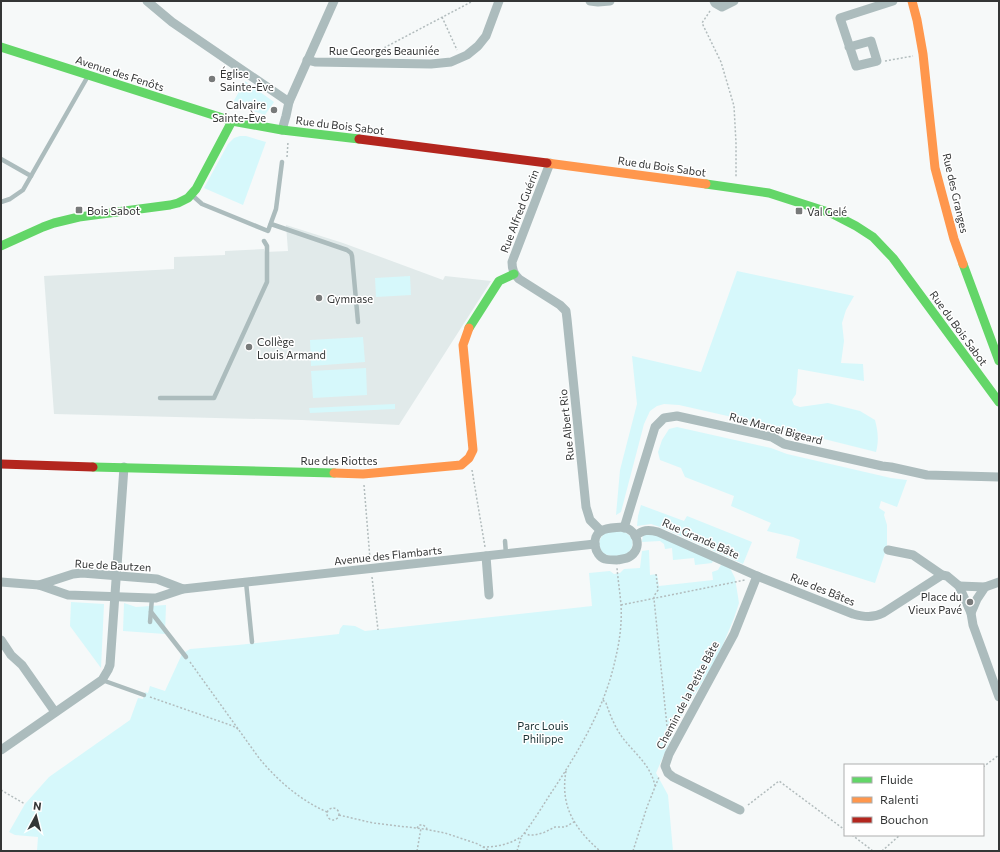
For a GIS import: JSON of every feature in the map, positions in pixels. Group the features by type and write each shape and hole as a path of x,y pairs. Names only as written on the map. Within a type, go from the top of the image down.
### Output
{"street":[{"path":"285,130 288,102 334,1"},
{"name":"Rue Georges Beauniée","path":"307,60 315,62 430,64 451,62 467,55 478,46 486,36 499,1"},
{"path":"590,1 610,1"},
{"path":"717,4 734,1"},
{"path":"849,47 871,42 877,61 856,66 849,47 840,18 893,1"},
{"name":"Rue des Granges","path":"912,1 923,54 935,168 954,239 999,361"},
{"path":"153,3 172,22 288,102"},
{"name":"Avenue des Fenôts","path":"1,47 232,121"},
{"path":"4,245 43,227 66,220 182,202 191,195 200,181 232,121"},
{"name":"Rue du Bois Sabot","path":"232,121 285,130 550,163 769,193 831,213 873,237 893,258 999,402"},
{"name":"Rue Alfred Guérin","path":"514,274 512,262 550,163"},
{"path":"469,458 473,450 463,345 468,330 499,281 514,274"},
{"name":"Rue Albert Rio","path":"514,274 519,279 560,305 566,311 586,507 590,520 600,532"},
{"name":"Rue Marcel Bigeard","path":"624,528 655,427 664,418 677,416 772,438 784,444 882,466 927,474 999,476"},
{"name":"Rue des Riottes","path":"1,464 363,474 461,465 469,458"},
{"path":"1,750 102,680 108,670 110,664 124,467"},
{"path":"624,528 630,530 637,539 637,546 632,555 626,559 616,560 606,559 601,556 597,551 595,544 596,537 600,532 607,529 624,528"},
{"name":"Rue Grande Bâte","path":"635,536 640,532 647,530 658,532 757,576"},
{"name":"Avenue des Flambarts","path":"183,589 595,544"},
{"path":"888,550 914,555 942,575 947,576 959,586 971,613 973,625 999,697"},
{"path":"486,556 490,595"},
{"name":"Rue de Bautzen","path":"39,585 73,574 82,573 157,579 183,589"},
{"name":"Rue des Bâtes","path":"757,576 853,614 868,617 883,613 942,575"},
{"name":"Chemin de la Petite Bâte","path":"740,810 673,777 668,773 665,766 669,754 734,634 757,576"},
{"name":"Rue de Bautzen","path":"1,582 39,585 68,595 156,598 183,589"},
{"path":"959,586 985,587 999,582"},
{"path":"971,613 977,599 985,587"},
{"path":"1,640 10,655 22,664 55,712"}],"lane":[{"path":"1,202 10,199 23,190 89,75"},
{"path":"1,159 31,176"},
{"path":"191,195 202,204 268,230 276,209 282,162"},
{"path":"271,224 347,250 350,253 352,256 358,322"},
{"path":"160,398 214,398 267,282 267,246 264,241"},
{"path":"504,541 506,554"},
{"path":"246,582 252,642"},
{"path":"150,622 152,598"},
{"path":"151,612 186,657"},
{"path":"102,680 144,695"}],"path":[{"path":"370,63 378,51 473,1"},
{"path":"717,4 702,23 721,62 734,106 736,189"},
{"path":"442,17 461,58"},
{"path":"877,61 886,61 923,54"},
{"path":"282,162 287,158 285,130"},
{"path":"469,458 474,474 486,556"},
{"path":"363,474 378,630"},
{"path":"517,851 522,836 567,770 603,700 616,656 619,639 621,605 616,560"},
{"path":"656,574 658,590 654,596 654,599 669,742"},
{"path":"621,605 742,581 757,576"},
{"path":"186,657 259,758 278,779 306,801 327,812"},
{"path":"144,695 233,726 240,730"},
{"path":"603,700 606,703 619,732 648,767 655,786"},
{"path":"984,766 999,755"},
{"path":"633,851 647,807 665,766"},
{"path":"567,770 565,784 567,806 574,822 600,851"},
{"path":"740,810 778,781 844,829"},
{"path":"1,790 25,804"},
{"path":"327,812 331,808 335,808 339,815"},
{"path":"327,812 328,818 332,820 337,819 339,815"},
{"path":"339,815 373,823 422,828 445,833 490,851"},
{"path":"524,833 534,835 543,833 555,827 565,827 574,822"},
{"path":"417,828 419,825 423,825 427,829"},
{"path":"418,851 422,828"},
{"path":"483,847 504,845 522,836"},
{"path":"853,836 873,851"},
{"path":"882,851 899,836"}],"shaded area":[{"name":"Collège Louis Armand","path":"286,225 343,243 443,280 445,276 491,281 399,425 302,420 54,414 44,276 174,269 174,257 225,255 225,251 264,249 265,252 288,251"}],"green space":[{"path":"245,81 274,102 265,115 232,104"},
{"path":"246,136 266,142 243,205 204,188 228,144 234,138"},
{"path":"737,271 854,296 846,310 842,323 844,341 841,363 863,364 864,381 798,369 796,394 792,400 794,405 800,407 828,403 860,411 875,420 878,436 876,452 679,405 664,404 657,406 650,411 644,424 621,512 616,515 620,470 637,404 632,356 701,372"},
{"path":"410,276 411,295 376,297 375,278"},
{"path":"363,337 365,362 311,366 310,340"},
{"path":"366,368 367,395 313,398 311,371"},
{"path":"395,404 395,409 310,413 309,408"},
{"path":"677,427 771,448 787,454 891,478 907,480 897,507 881,501 879,508 885,512 884,515 887,525 887,547 875,583 796,558 800,540 767,531 771,523 731,506 734,496 685,477 681,468 660,460 658,452 662,440 669,429"},
{"path":"641,505 684,521 687,516 752,542 743,564 663,528 651,524 637,526"},
{"path":"621,531 629,535 631,538 633,544 632,548 625,555 617,556 604,553 599,545 603,535 608,532"},
{"path":"643,534 656,534 714,559 712,563 695,565 694,558 673,560 672,548 665,549 664,544 660,541 642,542"},
{"name":"Parc Louis Philippe","path":"649,550 650,575 657,574 659,586 713,580 712,572 718,570 722,563 730,568 735,578 739,603 722,647 678,722 656,773 668,795 673,851 37,851 38,837 15,835 9,832 25,804 49,777 130,720 138,698 143,699 145,692 148,693 150,686 165,691 182,654 190,649 339,634 343,625 355,626 365,631 592,606 589,573 610,571 614,574 620,573 624,569 640,568 642,551"},
{"path":"71,602 104,604 101,668 70,626"},
{"path":"124,603 136,607 166,605 165,634 123,631"}],"traffic: fast":[{"path":"1,47 232,121 282,130 359,139"},
{"path":"1,246 54,223 79,217 170,205 188,198 196,189 232,121"},
{"path":"706,184 769,193 831,213 873,237 893,258 999,402"},
{"path":"963,264 999,361"},
{"path":"469,328 499,281 514,274"},
{"path":"93,467 334,473"}],"traffic: slow":[{"path":"912,1 923,54 935,168 954,239 963,264"},
{"path":"547,163 706,184"},
{"path":"334,473 363,474 461,465 469,458 473,450 463,345 469,328"}],"traffic: jam":[{"path":"359,139 547,163"},
{"path":"1,464 93,467"}],"place":[{"name":"Église Sainte-Ève","path":"212,79"},
{"name":"Calvaire Sainte-Ève","path":"274,110"},
{"name":"Bois Sabot","path":"79,210"},
{"name":"Val Gelé","path":"799,211"},
{"name":"Gymnase","path":"319,298"},
{"name":"Collège Louis Armand","path":"249,347"},
{"name":"Place du Vieux Pavé","path":"970,602"}]}
